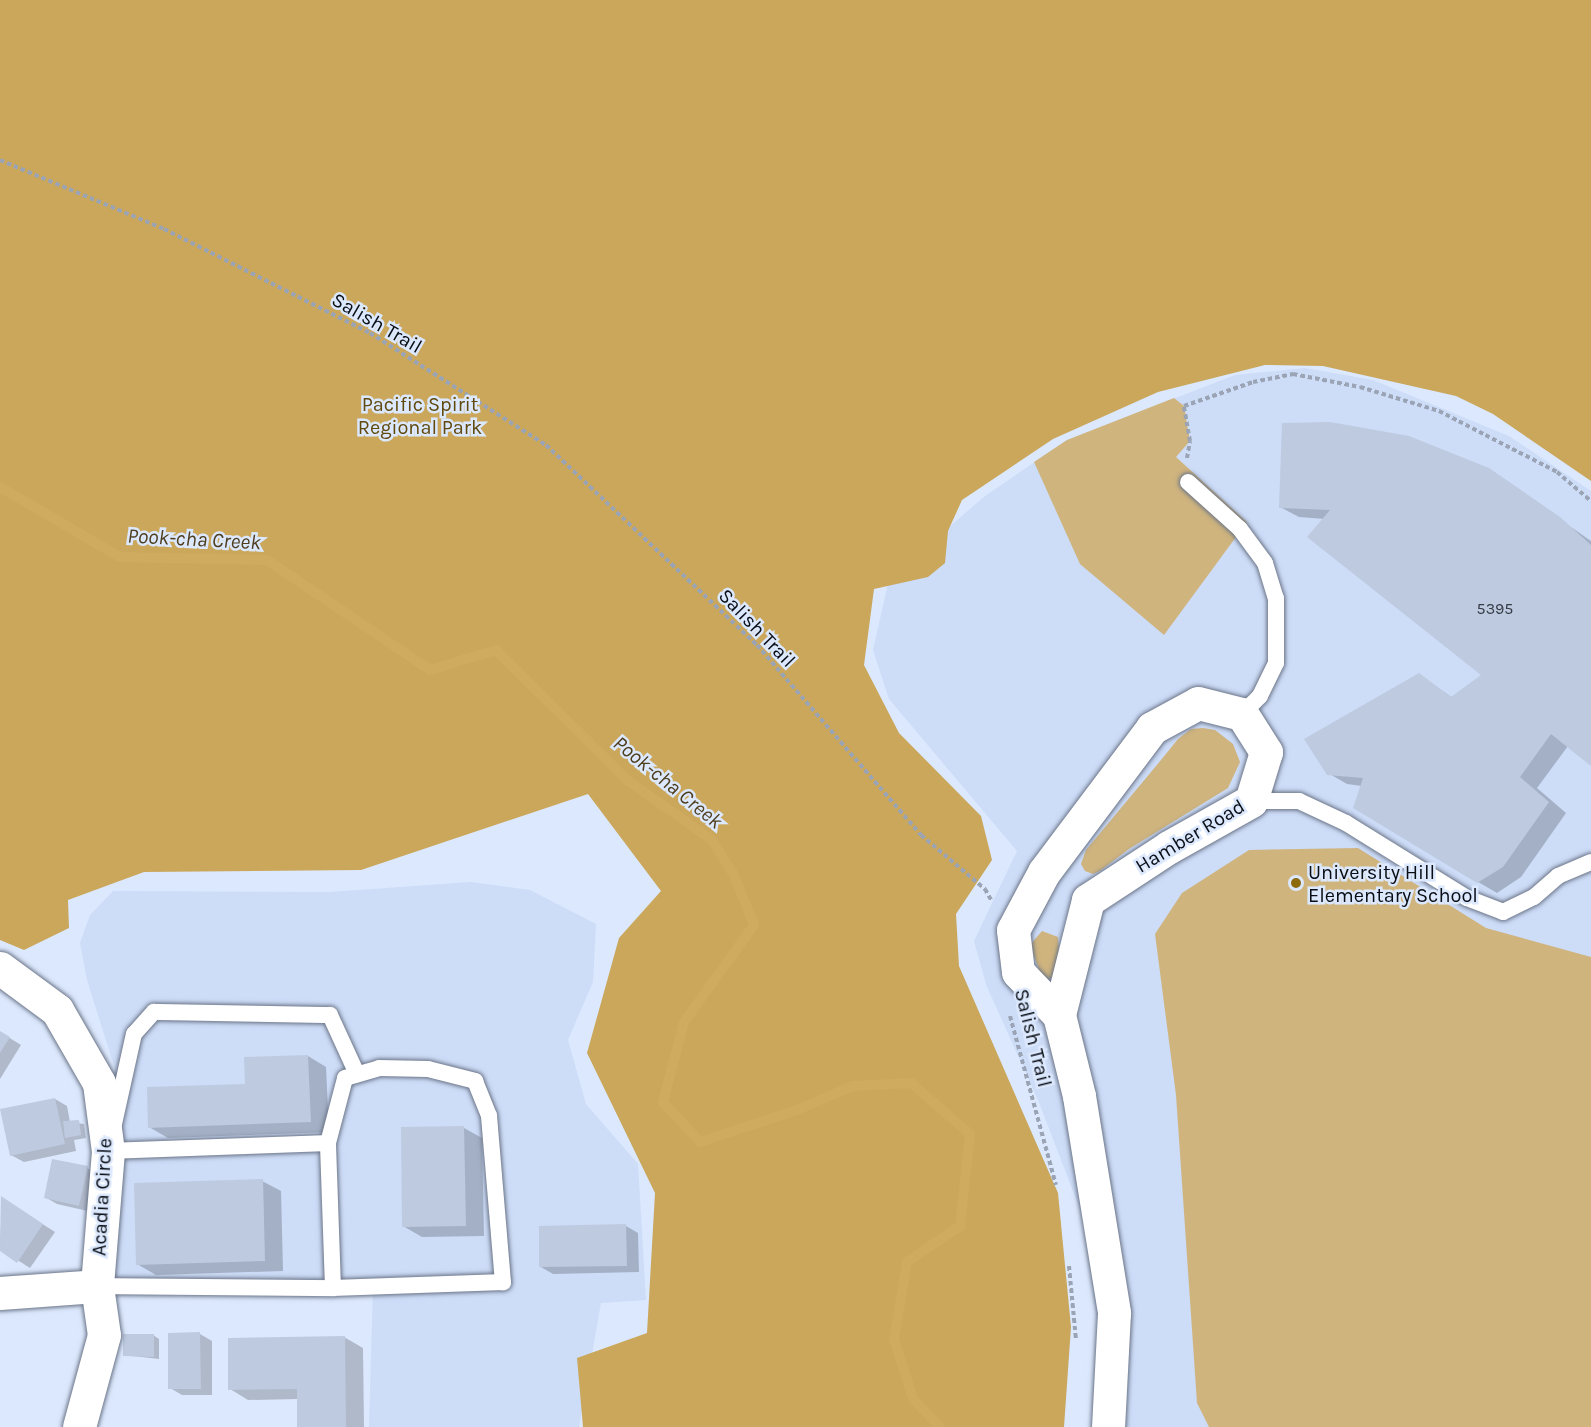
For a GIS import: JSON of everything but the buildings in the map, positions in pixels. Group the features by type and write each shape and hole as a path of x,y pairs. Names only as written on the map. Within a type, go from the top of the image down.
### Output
{"street":[{"path":"1059,1015 1018,972 1013,930 1044,872 1152,728 1198,703 1242,714"},
{"name":"Hamber Road","path":"1088,900 1169,847 1251,801 1266,752 1242,714"},
{"path":"1044,872 1088,900 1059,1015 1079,1096 1114,1313 1108,1427"},
{"name":"Acadia Circle","path":"0,968 57,1010 99,1083 108,1151 97,1286 104,1335 78,1427"},
{"path":"0,1293 97,1286"}],"lane":[{"path":"1188,482 1240,529 1265,563 1276,598 1276,663 1260,696 1242,714"},
{"path":"1251,801 1299,801 1346,823 1467,898 1503,912 1534,897 1558,876 1591,862"},
{"path":"328,1143 108,1151 134,1034 154,1012 330,1015 357,1074"},
{"path":"97,1286 333,1288 503,1282 489,1116 475,1081 428,1069 379,1068 345,1078 328,1143 333,1288"}],"path":[{"name":"Salish Trail","path":"0,160 164,229 370,333 546,445 757,645 921,835 985,889 995,905"},
{"path":"1188,482 1184,474 1190,441 1184,406 1252,382 1293,374 1360,387 1439,411 1557,472 1591,501"},
{"name":"Salish Trail","path":"1008,1008 1058,1191"},
{"path":"1068,1259 1076,1349"}],"shaded area":[{"name":"University Hill Elementary School","path":"1305,368 1373,380 1509,436 1591,491 1591,1427 1097,1427 1099,1337 1083,1217 1038,1100 987,987 974,941 1017,851 889,699 873,650 889,579 985,496 1067,440 1235,375"},
{"path":"1174,398 1184,406 1190,441 1176,457 1247,522 1164,635 1080,564 1034,462 1067,440"},
{"path":"1191,729 1215,730 1233,744 1240,762 1228,788 1129,849 1100,871 1093,874 1085,871 1081,864 1086,850 1178,739"},
{"path":"1358,848 1486,928 1591,957 1591,1427 1209,1427 1197,1403 1176,1095 1155,934 1182,893 1249,850"},
{"path":"471,882 530,890 596,924 593,982 568,1040 586,1104 638,1164 646,1300 601,1303 579,1427 369,1427 373,1287 97,1286 115,1069 87,980 80,943 90,915 113,891 330,892"},
{"path":"1042,931 1058,937 1059,948 1053,977 1048,979 1041,975 1030,945"}],"green space":[{"name":"Pacific Spirit Regional Park","path":"0,0 1591,0 1591,481 1493,414 1456,396 1323,366 1265,365 1158,392 1053,439 962,500 948,531 945,563 928,577 874,589 864,665 899,733 981,816 992,860 956,914 959,966 1058,1193 1071,1327 1064,1427 583,1427 577,1358 647,1333 655,1193 587,1053 619,938 661,891 588,794 361,870 144,872 68,900 69,928 24,950 0,940"}],"waterway":[{"name":"Pook-cha Creek","path":"0,487 120,557 267,560 430,670 496,650 627,780 712,840 733,873 754,925 684,1022 663,1102 700,1142 797,1110 853,1086 911,1083 970,1134 960,1226 907,1262 894,1339 913,1399 940,1427"}],"place":[{"name":"University Hill Elementary School","path":"1296,883"}]}
